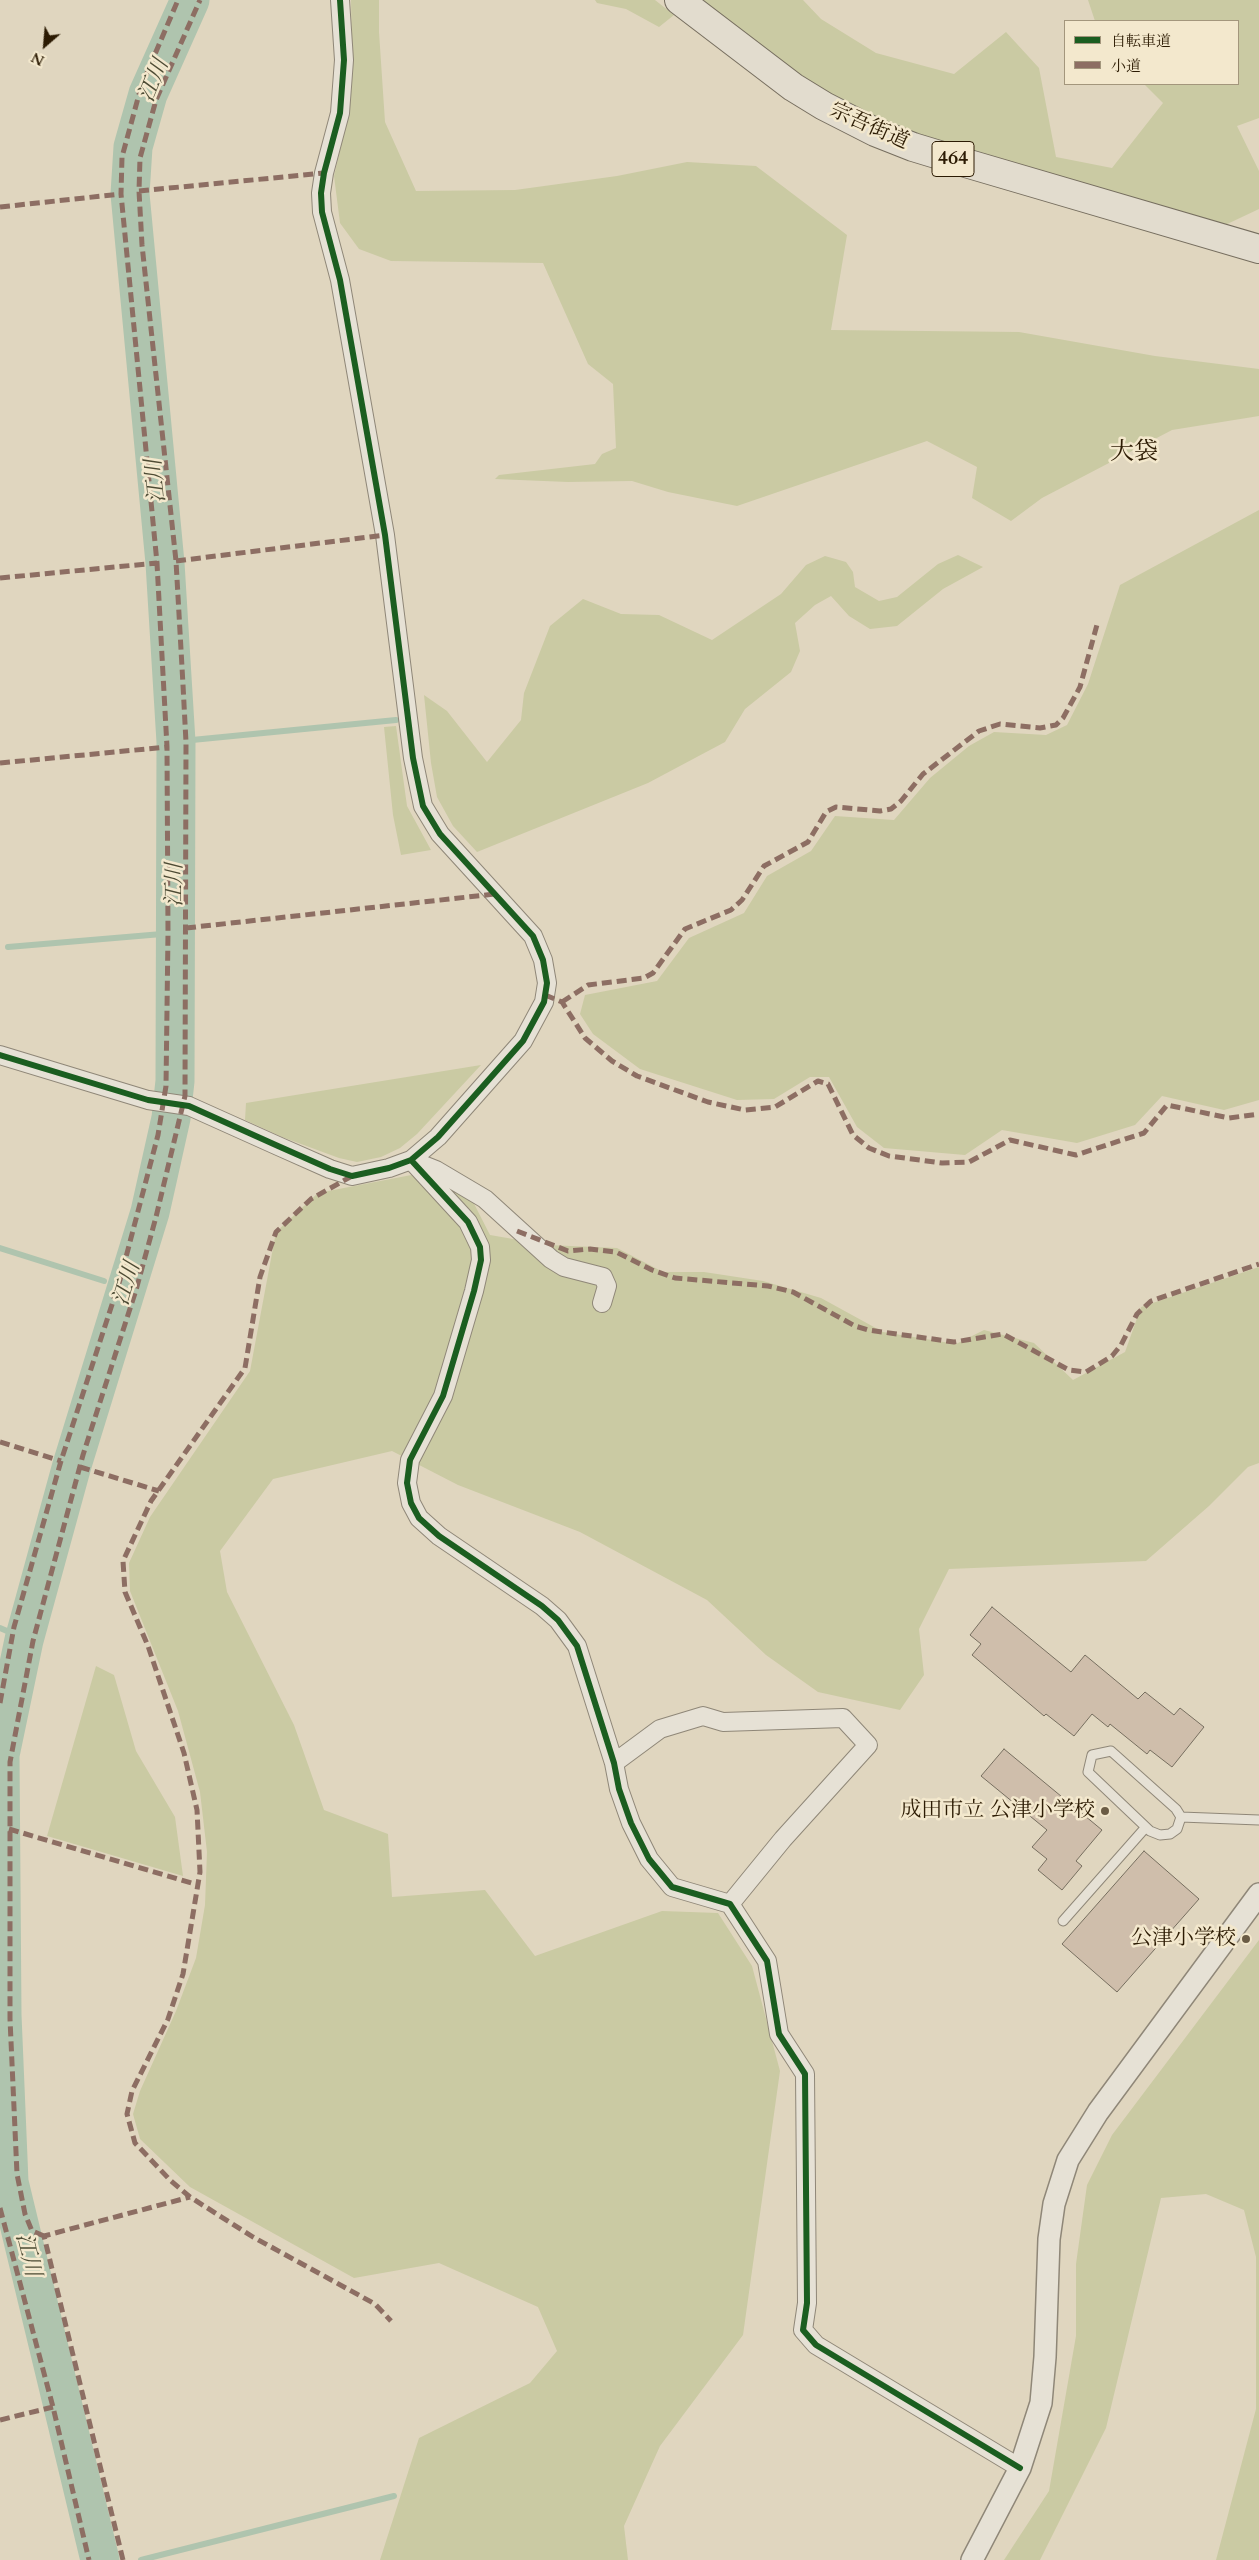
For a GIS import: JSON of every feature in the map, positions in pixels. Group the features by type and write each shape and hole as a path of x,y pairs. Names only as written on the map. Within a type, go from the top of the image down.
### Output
{"highway":[{"name":"宗吾街道","path":"679,0 793,87 824,106 875,132 913,147 1259,249"}],"street":[{"path":"0,1055 148,1100 190,1106 330,1169 352,1176 389,1168 411,1160 438,1137 523,1041 544,1002 547,983 543,960 533,936 440,834 423,806 413,758 384,535 340,280 322,212 321,193 340,104 344,60 340,0"},
{"path":"411,1160 436,1170 485,1199 517,1231 551,1259 564,1266 603,1277 607,1286 602,1303"},
{"path":"411,1160 468,1222 480,1247 481,1260 444,1396 410,1460 407,1483 411,1503 419,1518 439,1536 542,1606 558,1620 576,1646 614,1763 619,1789 631,1823 649,1859 672,1887 730,1904 767,1961 779,2034 805,2074 807,2303 803,2330 816,2346 1020,2468"},
{"path":"614,1763 660,1729 703,1716 723,1722 843,1718 868,1745 784,1839 730,1904"},
{"path":"972,2560 1020,2468 1041,2403 1045,2357 1049,2239 1054,2204 1068,2160 1098,2112 1259,1894"}],"lane":[{"path":"1111,1751 1176,1809 1181,1817 1177,1829 1170,1834 1160,1835 1146,1827 1088,1772 1092,1755 1111,1751"},
{"path":"1181,1817 1259,1820"},
{"path":"1063,1921 1146,1827"}],"green space":[{"path":"351,0 379,0 379,32 385,122 416,191 515,190 617,176 687,162 756,166 847,235 831,330 1019,332 1155,356 1259,369 1259,416 1172,430 1042,498 1011,521 972,498 977,467 927,441 737,506 668,492 632,481 568,482 495,479 499,475 595,464 602,454 616,448 613,384 588,364 543,263 391,261 359,249 340,223 334,176 348,115 352,62"},
{"path":"595,0 655,0 674,15 659,27 626,9 597,3"},
{"path":"697,0 803,0 821,19 876,53 954,74 1006,32 1039,68 1056,157 1112,168 1163,103 1145,85 1239,85 1239,20 1095,20 1088,0 1259,0 1259,118 1237,126 1259,171 1259,209 1223,226 965,151 872,118 820,91"},
{"path":"1259,510 1259,1100 1224,1110 1162,1096 1135,1125 1077,1143 1002,1130 965,1155 884,1148 857,1127 829,1077 810,1077 774,1099 737,1100 640,1069 593,1034 580,1014 585,995 657,981 689,938 744,913 767,876 811,851 835,816 894,820 930,778 969,746 994,732 1046,735 1067,725 1088,684 1120,585"},
{"path":"958,555 983,567 943,589 897,626 870,629 849,616 831,596 815,605 795,623 800,651 791,672 745,709 725,742 648,783 477,852 453,826 437,797 431,763 424,695 447,711 487,762 521,720 524,693 550,626 583,599 621,614 659,615 712,640 781,594 806,565 825,556 846,562 853,572 855,587 879,601 897,597 938,564"},
{"path":"396,726 407,806 431,850 401,855 393,815 384,727"},
{"path":"481,1065 417,1134 400,1148 381,1157 357,1162 339,1158 282,1137 245,1120 246,1103"},
{"path":"432,1171 466,1188 490,1235 548,1245 617,1248 663,1272 704,1272 763,1281 821,1298 883,1332 956,1344 984,1330 1034,1343 1073,1380 1125,1352 1141,1307 1259,1267 1259,1463 1248,1467 1209,1506 1146,1561 949,1569 919,1629 924,1675 900,1710 818,1692 766,1655 707,1600 580,1532 458,1485 392,1451 273,1479 220,1551 227,1592 294,1725 324,1810 388,1834 392,1897 485,1890 535,1956 662,1911 718,1913 752,1966 780,2071 743,2335 660,2446 624,2526 628,2560 380,2560 419,2438 530,2383 557,2351 538,2307 439,2263 354,2278 190,2187 140,2139 133,2114 140,2091 176,2011 196,1958 205,1905 207,1852 200,1792 178,1711 130,1591 129,1563 150,1517 250,1371 276,1232 318,1193"},
{"path":"96,1666 114,1675 136,1751 175,1817 183,1876 47,1836"},
{"path":"1259,1940 1259,2560 1216,2560 1256,2409 1256,2257 1244,2210 1206,2194 1161,2198 1106,2428 1040,2560 1004,2560 1049,2491 1076,2336 1076,2264 1087,2185 1112,2135"}],"building":[{"path":"992,1607 1071,1672 1085,1655 1138,1699 1145,1692 1174,1715 1180,1708 1204,1727 1172,1767 1150,1750 1147,1754 1110,1724 1108,1727 1092,1714 1074,1736 1046,1714 1044,1716 972,1655 981,1644 970,1635"},
{"path":"1004,1749 1102,1830 1076,1861 1082,1866 1062,1890 1038,1870 1047,1859 1032,1847 1047,1830 981,1776"},
{"path":"1144,1851 1199,1899 1117,1992 1062,1944"}],"waterway":[{"name":"江川","path":"100,2560 9,2182 2,2015 0,1755 24,1640 72,1465 150,1212 171,1118 175,1081 176,742 165,563 130,194 133,147 148,94 190,0"},
{"path":"192,740 396,720"},
{"name":"江川","path":"176,742 181,742"},
{"path":"8,947 162,934"},
{"path":"0,1248 104,1281"},
{"name":"江川","path":"123,1287 127,1288"},
{"path":"0,1628 7,1631"},
{"name":"江川","path":"21,1635 25,1636"},
{"path":"141,2560 394,2496"}],"marked path":[{"path":"0,1703 14,1627 61,1461 120,1280 158,1135 166,1086 168,933 167,747 157,563 121,194 122,157 141,87 178,0"},
{"path":"44,2236 32,2231 25,2214 17,2174 10,2019 10,1762 33,1641 83,1455 136,1290 156,1217 185,1096 186,742 176,561 142,245 139,191 140,158 156,100 200,0"},
{"path":"139,191 324,173"},
{"path":"0,207 121,194"},
{"path":"176,561 385,535"},
{"path":"0,578 157,563"},
{"path":"562,1002 588,985 644,978 653,973 685,929 731,910 742,900 764,866 808,842 826,812 836,807 880,811 891,809 901,801 923,774 979,731 1000,724 1040,728 1056,725 1063,718 1080,687 1098,621"},
{"path":"0,763 167,747"},
{"path":"186,928 495,894"},
{"path":"545,995 562,1002 585,1038 612,1061 637,1076 708,1102 745,1110 775,1107 818,1081 828,1084 853,1135 869,1148 889,1156 942,1163 969,1162 1010,1140 1076,1155 1144,1133 1167,1105 1229,1118 1259,1114"},
{"path":"352,1176 311,1199 276,1232 260,1277 245,1368 151,1501 123,1561 125,1592 148,1646 184,1753 197,1810 200,1872 183,1974 168,2019 132,2091 127,2114 135,2143 171,2181 190,2197 253,2237 375,2304 391,2321"},
{"path":"517,1231 568,1251 590,1249 616,1252 652,1270 675,1278 768,1286 793,1292 855,1326 868,1330 954,1342 1003,1334 1069,1370 1086,1372 1112,1356 1121,1345 1137,1314 1151,1301 1259,1264"},
{"path":"0,1442 61,1461"},
{"path":"80,1467 159,1491"},
{"path":"9,1829 198,1885"},
{"path":"123,2560 44,2236 190,2197"},
{"path":"0,2208 53,2407 89,2560"},
{"path":"0,2420 53,2407"}],"cycle path":[{"path":"0,1055 148,1100 189,1106 330,1169 352,1176 389,1168 411,1160 438,1137 523,1041 544,1002 547,983 543,960 533,936 440,834 423,806 413,758 385,535 340,280 322,212 321,193 324,173 340,113 344,60 340,0"},
{"path":"411,1160 468,1222 480,1247 481,1260 474,1291 443,1396 410,1460 407,1483 411,1503 419,1518 439,1536 542,1606 558,1620 577,1646 614,1763 619,1789 631,1823 649,1859 672,1887 730,1904 767,1961 779,2034 805,2074 807,2303 803,2330 816,2345 1020,2468"}],"place":[{"name":"成田市立 公津小学校","path":"1105,1811"},
{"name":"公津小学校","path":"1246,1939"}],"district":[{"name":"大袋","path":"1134,453"}]}
